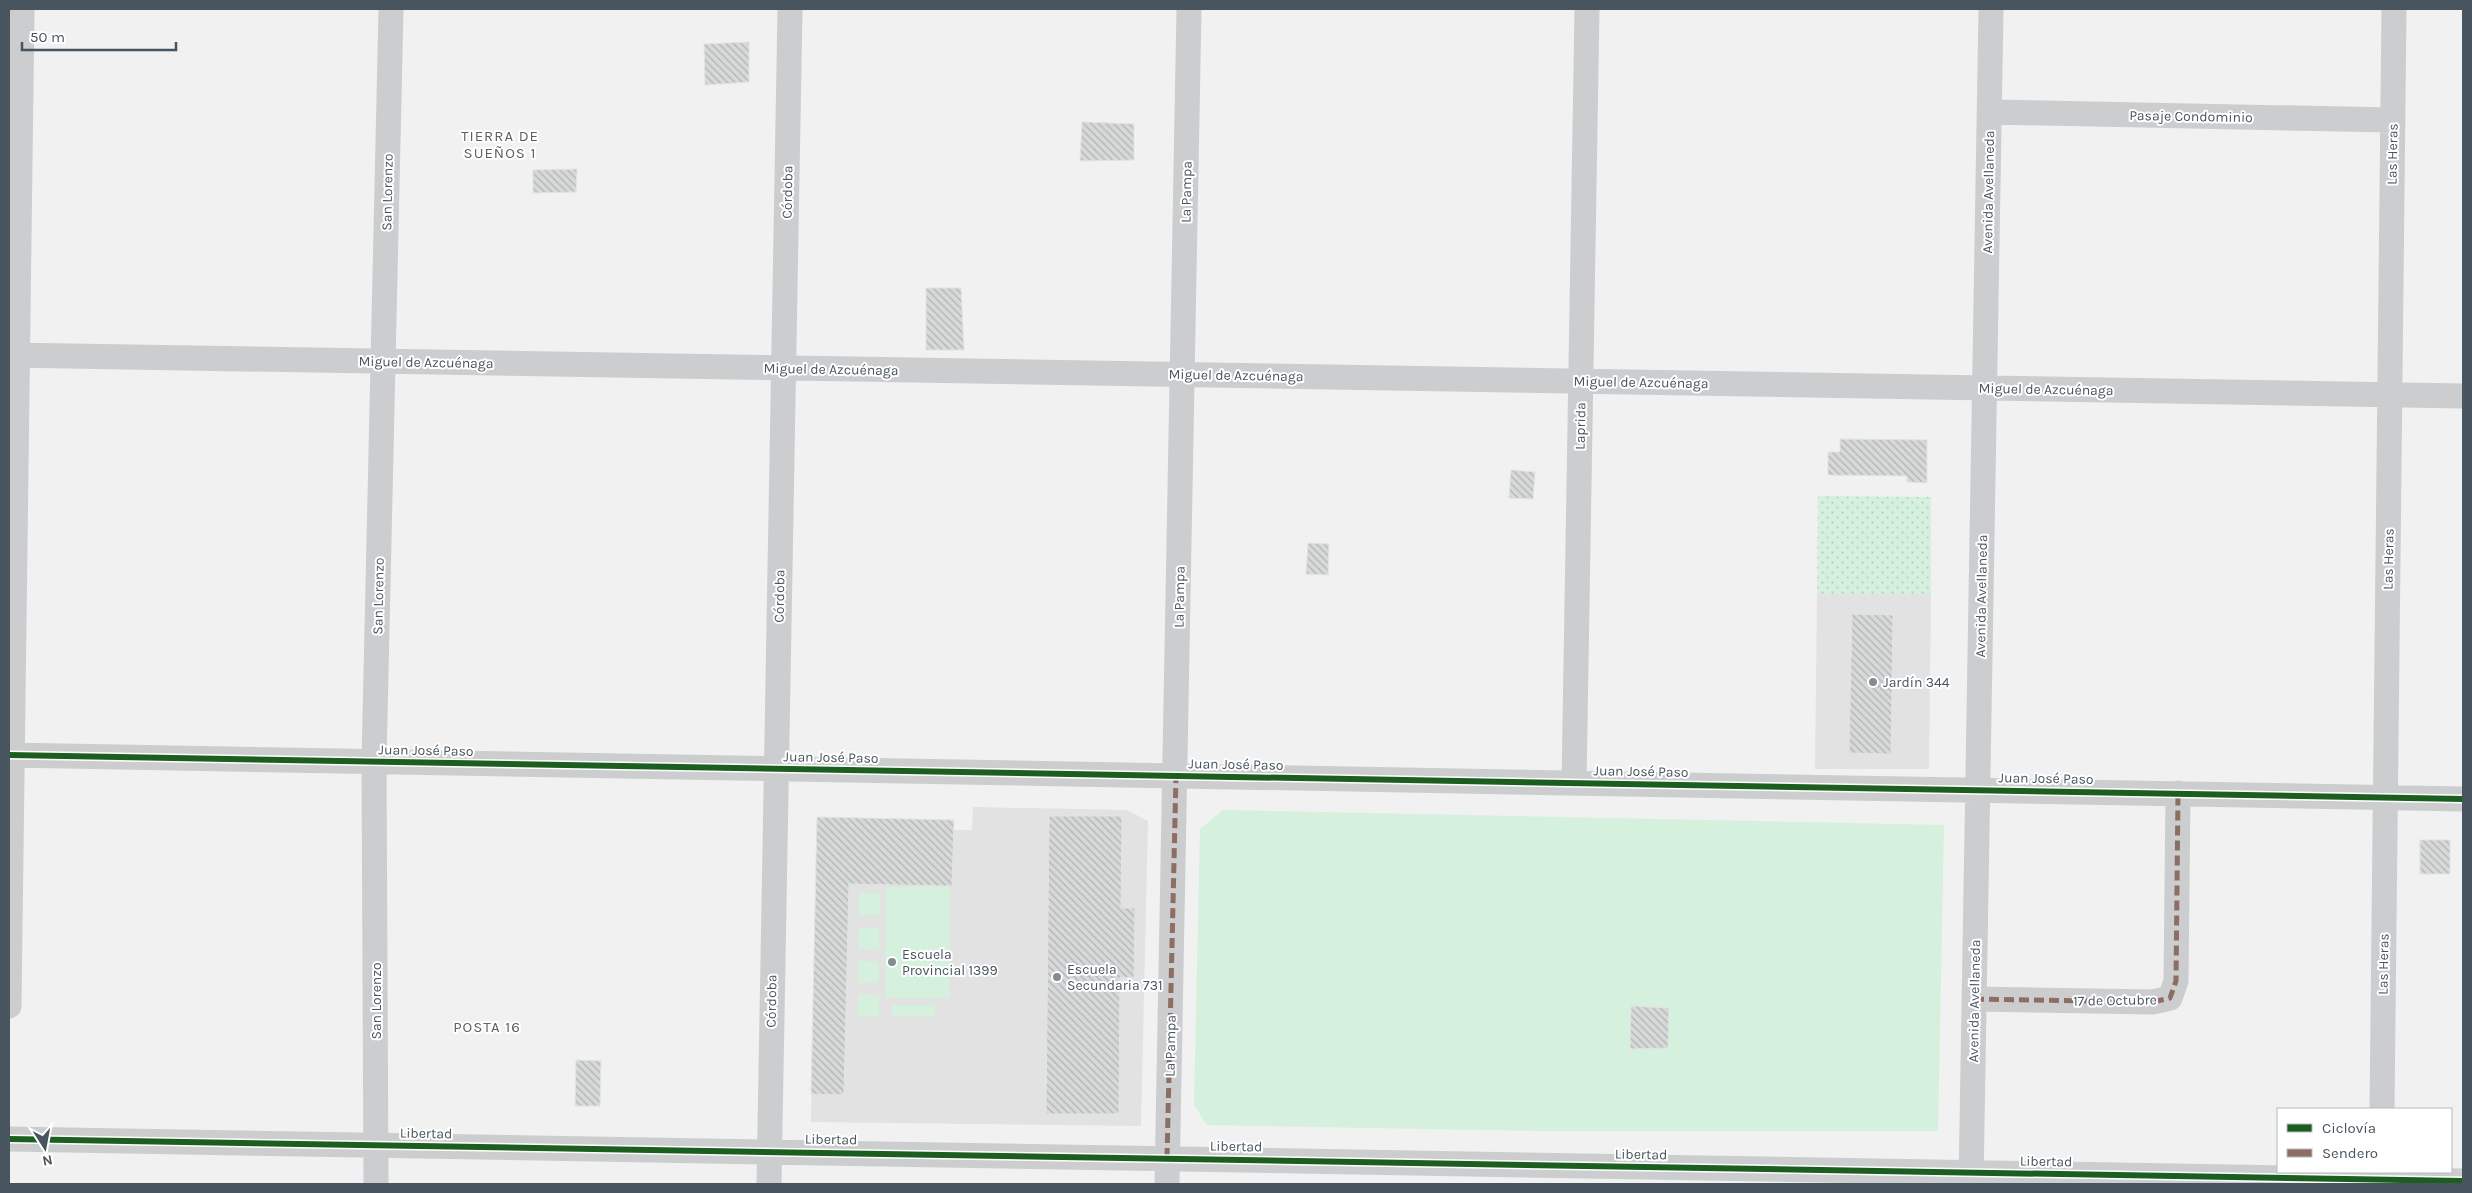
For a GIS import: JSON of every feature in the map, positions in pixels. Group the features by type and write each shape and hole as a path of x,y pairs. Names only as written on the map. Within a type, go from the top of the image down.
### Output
{"street":[{"path":"9,1006 13,355 22,9"},
{"name":"San Lorenzo","path":"376,1184 374,762 391,9"},
{"name":"Córdoba","path":"769,1184 790,9"},
{"name":"La Pampa","path":"1167,1184 1189,9"},
{"name":"Laprida","path":"1574,783 1588,9"},
{"name":"Avenida Avellaneda","path":"1971,1178 1991,9"},
{"name":"Las Heras","path":"2382,1108 2394,9"},
{"name":"Pasaje Condominio","path":"1990,112 2393,120"},
{"name":"Miguel de Azcuénaga","path":"13,355 2463,396"},
{"name":"Juan José Paso","path":"10,756 2463,799"},
{"name":"17 de Octubre","path":"1974,999 2153,1002 2170,998 2176,981 2178,793"},
{"name":"Libertad","path":"9,1139 1167,1158 1563,1174 1971,1178 2381,1178 2463,1181"}],"shaded area":[{"name":"Jardín 344","path":"1817,594 1931,594 1929,769 1815,769"},
{"path":"973,807 1127,810 1148,821 1141,1126 811,1122 817,817 954,820 954,830 972,830"}],"green space":[{"path":"1818,496 1931,497 1931,594 1817,594"},
{"path":"1223,810 1944,825 1938,1131 1538,1131 1207,1125 1194,1105 1200,829"},
{"path":"886,887 950,887 949,998 885,998"},
{"path":"859,893 880,893 880,915 859,915"},
{"path":"859,928 879,928 879,949 858,949"},
{"path":"858,961 879,961 879,983 858,983"},
{"path":"858,995 879,995 879,1016 858,1016"},
{"path":"892,1005 935,1005 935,1016 892,1016"}],"building":[{"path":"749,42 749,82 705,85 704,44"},
{"path":"1082,122 1134,124 1134,160 1080,161"},
{"path":"577,169 576,192 533,193 533,170"},
{"path":"926,288 961,288 964,350 926,350"},
{"path":"1840,439 1927,440 1927,483 1907,482 1907,476 1828,475 1828,452 1840,452"},
{"path":"1511,470 1535,472 1533,499 1509,498"},
{"path":"1308,543 1329,544 1328,575 1306,574"},
{"path":"1852,614 1893,615 1891,754 1849,753"},
{"path":"1049,816 1122,816 1121,908 1135,908 1134,978 1120,977 1119,1114 1046,1114"},
{"path":"817,817 954,820 952,886 849,884 844,1095 811,1094"},
{"path":"2420,840 2450,840 2450,874 2420,874"},
{"path":"1631,1006 1669,1008 1668,1048 1630,1049"},
{"path":"576,1060 601,1061 600,1106 575,1106"}],"marked path":[{"path":"1167,1158 1176,776"},
{"path":"1974,999 2153,1002 2170,998 2176,981 2178,793"}],"cycle path":[{"path":"9,755 2463,799"},
{"path":"9,1139 2463,1181"}],"place":[{"name":"Jardín 344","path":"1873,682"},
{"name":"Escuela Provincial 1399","path":"892,962"},
{"name":"Escuela Secundaria 731","path":"1057,977"}],"district":[{"name":"TIERRA DE SUEÑOS 1","path":"500,144"},
{"name":"POSTA 16","path":"487,1027"}]}
